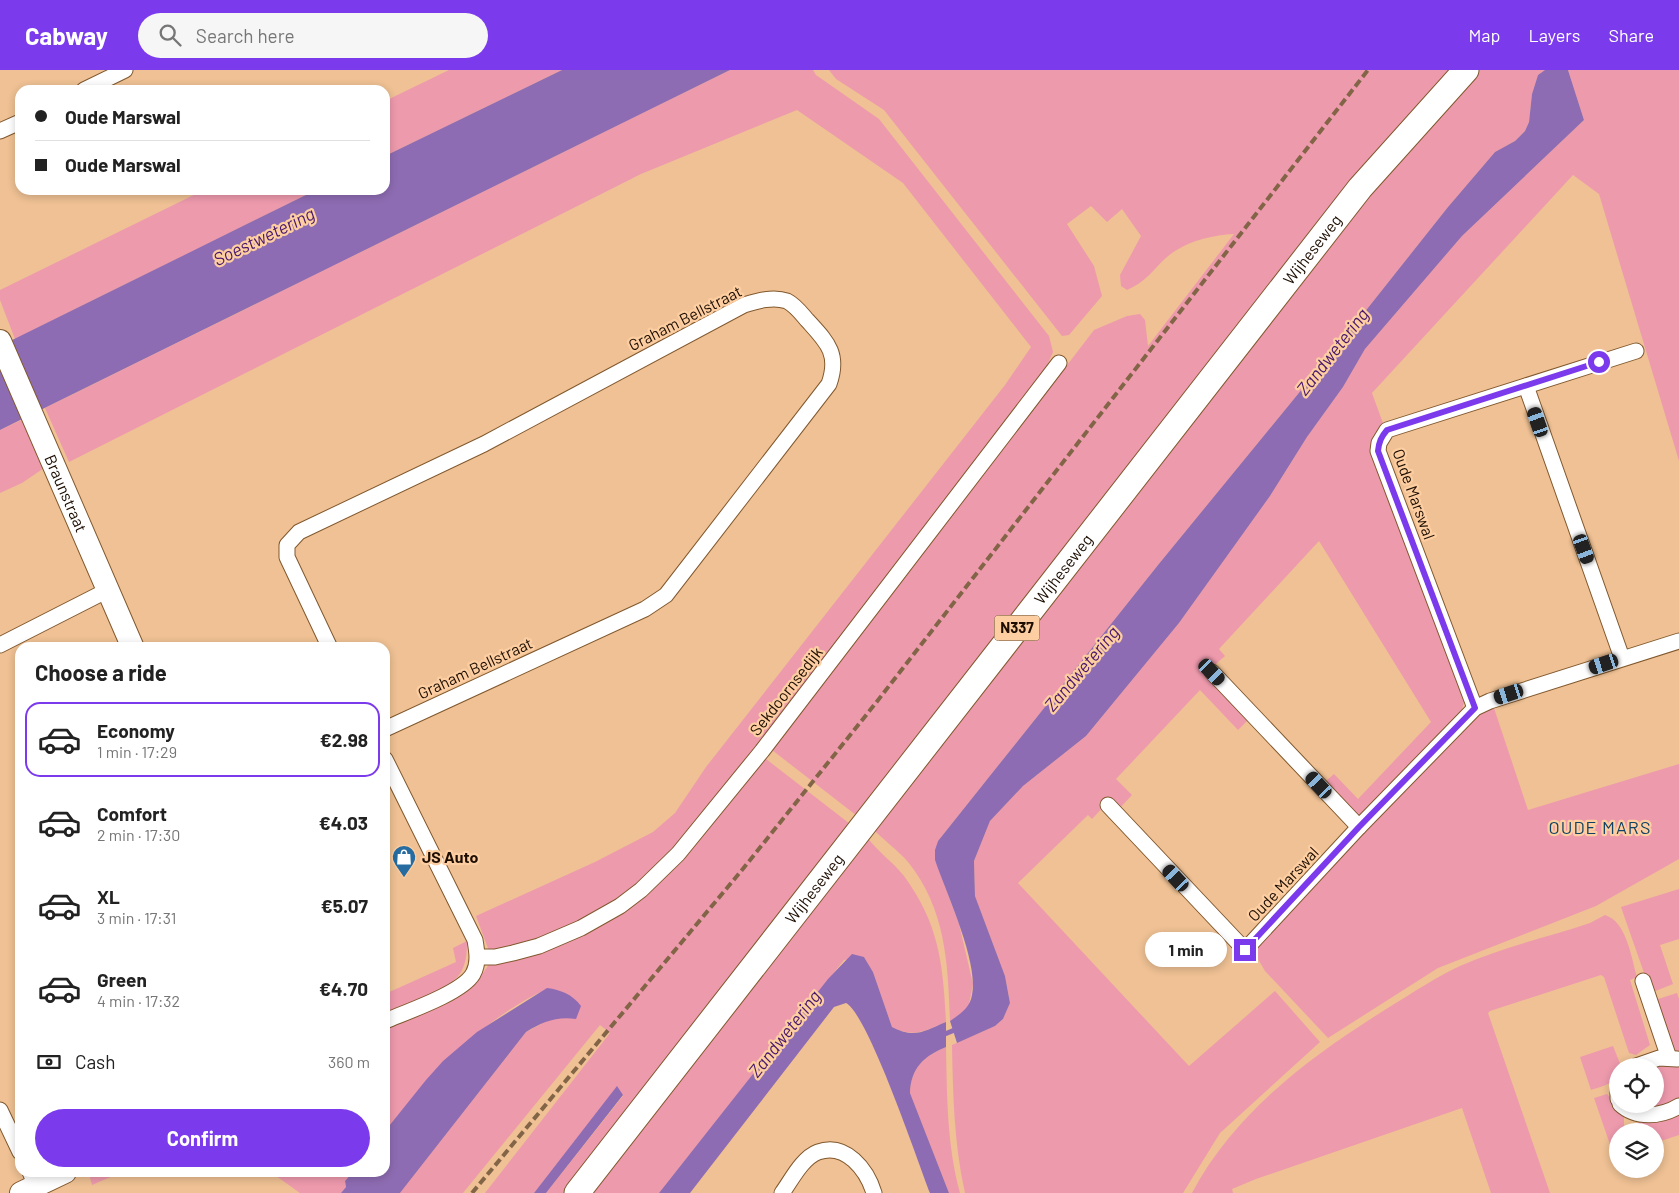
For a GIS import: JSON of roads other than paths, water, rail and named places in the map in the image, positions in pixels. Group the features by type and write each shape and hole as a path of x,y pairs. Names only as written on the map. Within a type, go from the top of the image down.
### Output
{"main road":[{"name":"Wijheseweg","path":"578,1193 1360,188 1466,70"}],"street":[{"path":"94,85 125,70"},
{"path":"0,132 15,124"},
{"name":"Graham Bellstraat","path":"327,642 287,557 288,545 299,532 484,444 744,304 770,299 787,301 794,306 830,345 833,363 829,384 666,595 645,609 390,727"},
{"name":"Braunstraat","path":"0,340 40,430 106,591 130,642"},
{"name":"Oude Marswal","path":"1475,708 1378,451 1378,443 1387,430 1636,350"},
{"name":"Sekdoornsedijk","path":"478,957 495,957 539,946 581,928 620,906 641,890 678,854 768,743 1059,363"},
{"path":"1526,386 1622,658"},
{"path":"0,645 106,591"},
{"name":"Oude Marswal","path":"1108,805 1245,950 1359,827 1475,708 1490,701 1679,640"},
{"path":"1212,672 1359,827"},
{"path":"390,769 472,933 478,957 473,973 458,988 390,1019"},
{"path":"1643,981 1674,1059"},
{"path":"1664,1113 1679,1106"},
{"path":"0,1110 15,1142"},
{"path":"1639,1113 1650,1115 1662,1113"},
{"path":"782,1193 806,1161 818,1152 832,1152 852,1156 870,1178 874,1193"},
{"path":"29,1184 51,1177"}],"water":[{"name":"Soestwetering","path":"562,70 730,70 0,430 0,346 306,195 390,195 390,154"},
{"path":"1545,70 1568,70 1584,120 1462,236 1365,349 1343,387 1307,437 1270,496 1179,623 1086,736 1023,786 990,821 974,861 975,896 1005,976 1010,1003 1003,1019 995,1026 957,1043 950,1021 969,1004 973,981 966,946 935,860 935,850 938,841 1158,565 1352,328 1448,207 1495,152 1515,141 1525,131 1529,122 1532,94 1538,75"},
{"path":"852,954 864,957 873,972 892,1027 907,1033 913,1033 925,1031 946,1022 946,1047 931,1054 920,1064 913,1077 910,1093 949,1193 930,1193 879,1060 867,1033 855,1013 846,1003 834,1007 690,1193 659,1193 828,979"},
{"path":"547,988 566,993 581,1006 576,1019 562,1018 550,1021 526,1032 400,1193 341,1193 346,1187 345,1181 348,1177 390,1177 390,1125 443,1061 477,1032"},
{"path":"617,1086 623,1095 546,1193 534,1193"}],"waterway":[{"name":"Zandwetering","path":"940,1036 957,1029"}],"railway":[{"path":"472,1193 742,870 875,704 1368,70"}],"place":[{"name":"JS Auto","path":"404,878"}],"district":[{"name":"OUDE MARS","path":"1600,828"}]}
